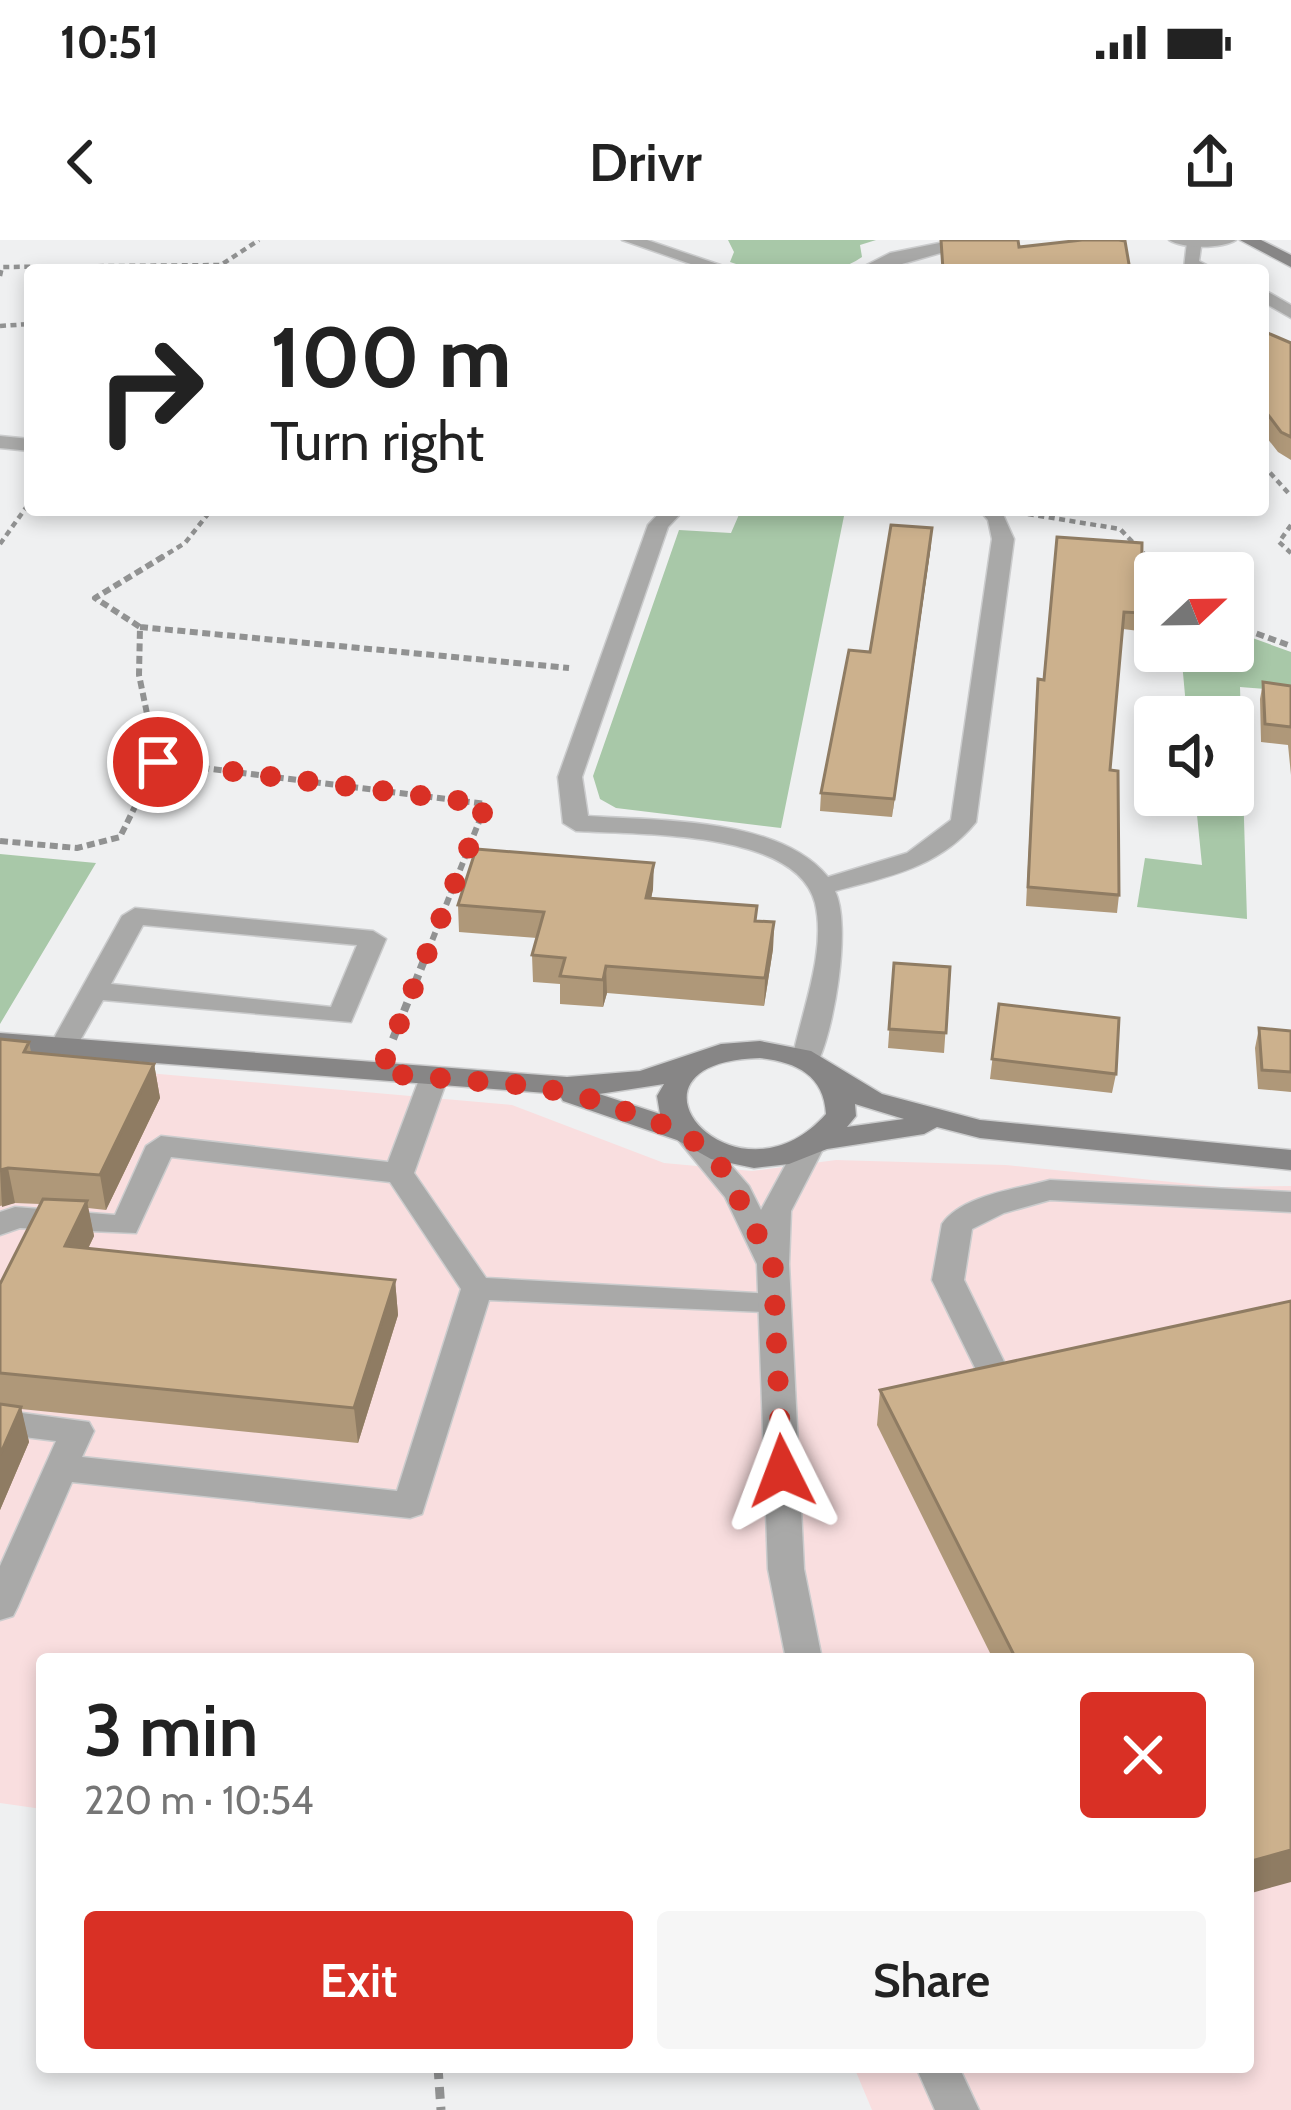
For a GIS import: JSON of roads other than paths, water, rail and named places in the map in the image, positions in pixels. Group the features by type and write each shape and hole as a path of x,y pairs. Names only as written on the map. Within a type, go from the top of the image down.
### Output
{"street":[{"path":"630,240 707,264"},
{"path":"880,264 978,240"},
{"path":"1186,241 1228,240"},
{"path":"1248,240 1291,262"},
{"path":"668,516 658,525 570,777 576,823 764,844 809,868 823,886 829,924 806,1060"},
{"path":"823,886 904,865 930,853 963,822 1003,539 996,516"},
{"path":"63,1047 135,916 373,939 341,1016 94,992"},
{"path":"0,1042 532,1086 585,1097 738,1157 764,1159 885,1126 953,1124 1291,1160"},
{"path":"532,1086 606,1084 687,1069 742,1049 806,1060 872,1101 953,1124"},
{"path":"687,1069 670,1094 670,1111 738,1193 773,1264"},
{"path":"399,1173 434,1077"},
{"path":"804,1653 786,1569 773,1264 776,1210 788,1177 841,1116 843,1103 831,1079"},
{"path":"0,1225 16,1217 125,1226 161,1146 399,1173 477,1288"},
{"path":"994,1374 948,1280 957,1224 993,1206 1050,1190 1291,1202"},
{"path":"477,1288 774,1305"},
{"path":"62,1468 410,1505 477,1288"},
{"path":"0,1422 77,1431 0,1606"},
{"path":"940,2073 957,2110"}]}
